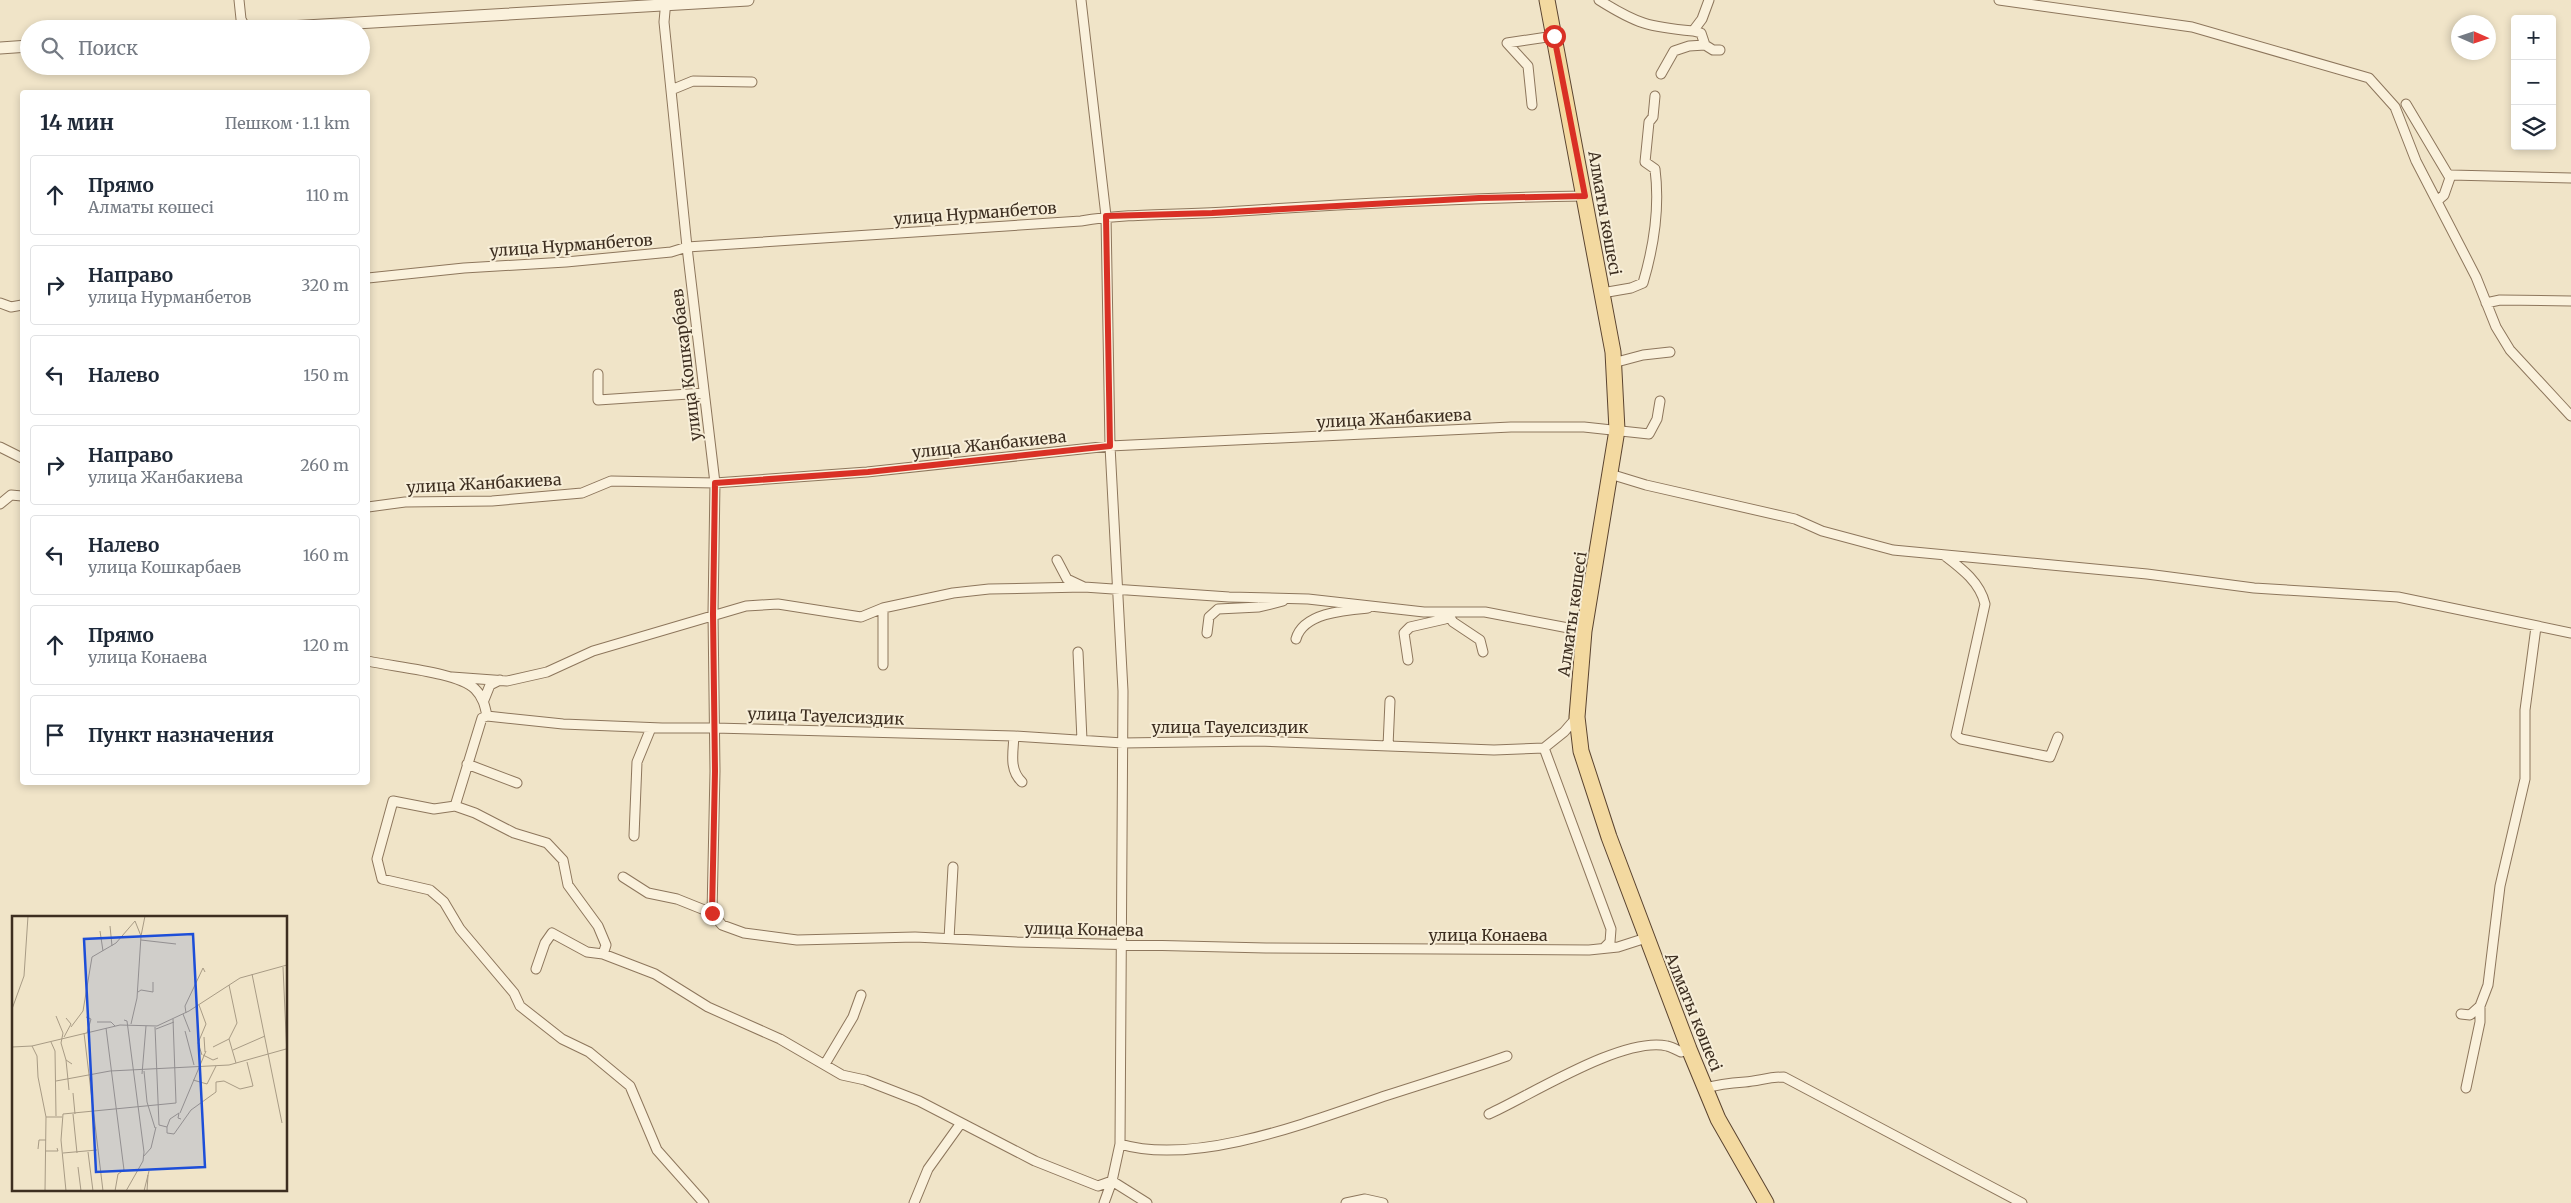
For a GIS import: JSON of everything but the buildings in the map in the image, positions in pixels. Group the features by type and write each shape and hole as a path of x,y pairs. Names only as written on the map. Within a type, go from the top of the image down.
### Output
{"main road":[{"name":"Алматы көшесі","path":"1547,0 1602,293 1613,363 1617,430 1584,631 1577,717 1581,751 1594,796 1646,938 1718,1119 1766,1203"}],"street":[{"path":"238,0 242,20"},
{"path":"370,21 665,2 748,0"},
{"path":"1081,0 1106,216 1110,446 1118,591 1123,743 1120,1144 1112,1181 1104,1203"},
{"path":"1599,0 1628,18 1653,28 1701,33 1705,45"},
{"path":"1693,31 1702,19 1709,0"},
{"path":"1999,0 2192,27 2369,78 2395,107 2416,161 2476,277 2496,327 2510,350 2571,416"},
{"name":"улица Кошкарбаев","path":"665,2 664,22 687,248 715,483 714,728"},
{"path":"1532,105 1528,66 1507,43 1554,36"},
{"path":"1661,74 1674,51 1689,46 1705,45 1713,50 1720,50"},
{"path":"0,48 20,47"},
{"path":"671,90 692,82 752,82"},
{"path":"1602,293 1631,288 1643,283 1650,257 1658,190 1655,169 1645,162 1649,122 1653,117 1655,96"},
{"path":"2406,104 2450,178"},
{"path":"2437,200 2444,195 2451,175 2571,178"},
{"name":"улица Нурманбетов","path":"370,278 464,268 662,253 687,248 1081,221 1106,216 1212,213 1453,199 1585,196"},
{"path":"2486,303 2500,300 2571,301"},
{"path":"0,303 11,307 20,305"},
{"path":"1613,363 1643,355 1670,352"},
{"path":"598,374 598,400 704,393"},
{"name":"улица Жанбакиева","path":"370,507 405,502 492,501 582,493 611,481 715,483 868,472 1110,446 1511,427 1584,427 1650,434 1658,419 1660,401"},
{"path":"0,446 20,457"},
{"path":"1610,474 1646,485 1795,520 1822,531 1893,550 2254,588 2398,596 2571,634"},
{"path":"0,504 11,495 20,496"},
{"path":"1944,555 1974,581 1983,594 1985,604 1956,734 1961,739 2050,757 2058,737"},
{"path":"1057,560 1067,579 1084,587"},
{"path":"370,661 452,677 500,680 547,672 593,651 713,614 746,606 778,604 861,617 883,608 953,593 989,589 1084,587 1118,591 1130,588 1229,597 1291,599 1448,614 1485,612 1584,631"},
{"path":"1207,633 1209,617 1218,609 1258,607 1291,599"},
{"path":"883,608 883,665"},
{"path":"1296,639 1298,632 1307,621 1328,614 1383,608"},
{"path":"1448,614 1453,622 1480,640 1483,652"},
{"path":"1408,660 1404,633 1410,626 1445,619 1448,614"},
{"path":"2466,1088 2480,1022 2480,1006 2488,985 2500,886 2525,779 2525,710 2536,627"},
{"path":"1078,652 1082,740"},
{"path":"452,677 474,688 484,700"},
{"path":"454,806 482,718 486,716 484,700 490,685 500,680"},
{"path":"1388,746 1390,702"},
{"name":"улица Тауелсиздик","path":"486,716 564,724 650,728 1014,736 1123,743 1258,741 1494,750 1544,748"},
{"path":"1577,717 1564,732 1544,748 1611,929 1610,942 1604,948"},
{"path":"634,836 637,762 650,728"},
{"path":"712,913 714,728"},
{"path":"1014,736 1012,763 1015,775 1022,782"},
{"path":"467,764 517,783"},
{"path":"603,954 606,946 598,926 568,885 563,860 547,843 514,833 475,813 454,806 434,809 393,801 377,859 382,879 430,890 444,902 460,929 514,993 520,1006 562,1039 589,1052 630,1086 657,1150 704,1203"},
{"path":"949,939 953,867"},
{"name":"улица Конаева","path":"623,877 648,893 677,899 712,913 722,925 744,932 798,940 915,937 1121,944 1435,950 1604,948 1618,947 1646,938"},
{"path":"536,969 545,943 552,933 587,952 603,954 655,974 708,1007 780,1038 842,1075 865,1080 920,1100 1035,1161 1098,1186 1112,1181"},
{"path":"825,1064 853,1016 861,995"},
{"path":"2461,1014 2470,1015 2480,1006"},
{"path":"1489,1114 1588,1063 1625,1050 1652,1046 1666,1046 1681,1052 1690,1049"},
{"path":"1120,1144 1137,1149 1192,1148 1247,1141 1507,1056"},
{"path":"1706,1088 1724,1082 1746,1082 1767,1077 1784,1078 2022,1203"},
{"path":"914,1203 928,1169 961,1123"},
{"path":"1112,1181 1146,1203"},
{"path":"1346,1203 1365,1199 1383,1203"}],"route":[{"path":"712,913 715,771 713,743 713,614 715,483 868,472 1110,446 1106,216 1126,217 1212,213 1479,198 1585,196 1554,36"}]}
